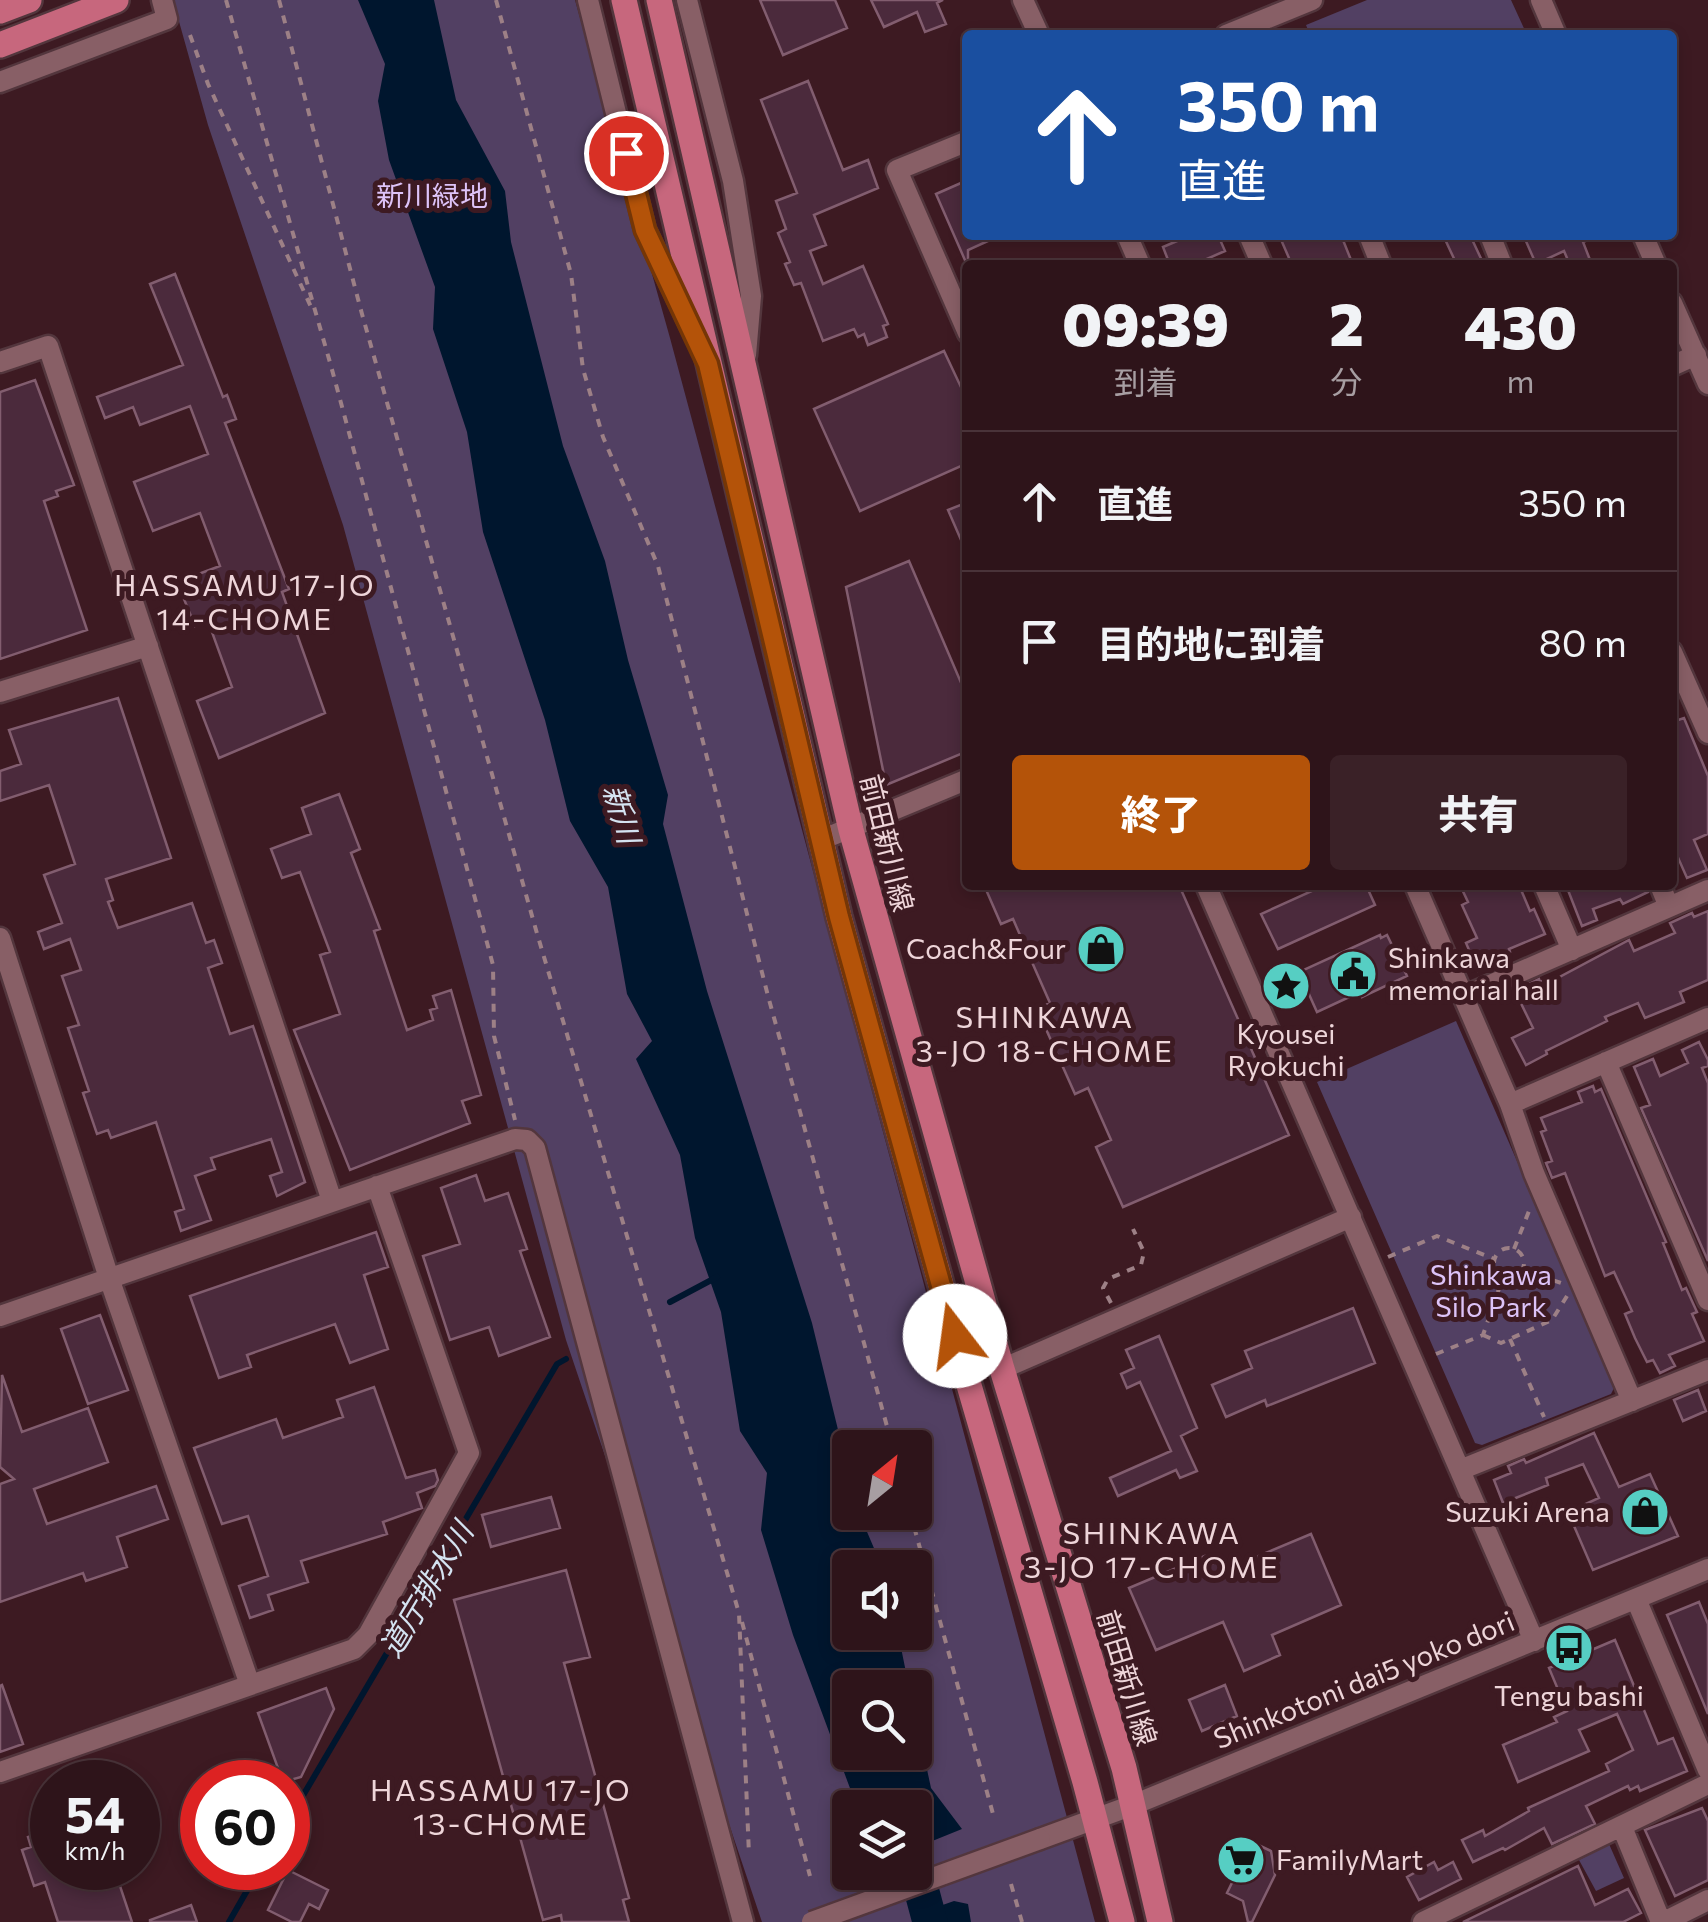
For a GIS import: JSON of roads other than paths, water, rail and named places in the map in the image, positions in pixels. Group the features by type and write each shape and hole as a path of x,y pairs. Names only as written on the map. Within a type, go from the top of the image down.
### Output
{"main road":[{"path":"0,45 116,0"},
{"path":"624,0 821,840 966,1374 1122,1922"},
{"name":"前田新川線","path":"659,0 852,830 1002,1369 1133,1805 1160,1922"},
{"path":"0,11 27,1"}],"street":[{"path":"0,82 167,19 162,0"},
{"path":"588,0 645,230 708,364"},
{"path":"687,0 736,200 751,296 744,367"},
{"path":"1023,0 1036,30"},
{"path":"1238,30 1312,0"},
{"path":"1541,0 1554,30"},
{"path":"962,143 897,170 962,319"},
{"path":"1677,313 1708,384"},
{"path":"0,362 48,346 332,1201"},
{"path":"1677,364 1696,356"},
{"path":"0,692 148,646"},
{"path":"1677,663 1708,733"},
{"path":"821,840 962,782"},
{"path":"1208,890 1534,1641"},
{"path":"1416,890 1510,1104 1534,1174 1632,1401"},
{"path":"1546,890 1572,950"},
{"path":"1662,890 1669,907"},
{"path":"1463,997 1708,890"},
{"path":"0,938 4,964 109,1278 250,1685"},
{"path":"1510,1104 1708,1018"},
{"path":"1606,1062 1708,1300"},
{"path":"0,1316 515,1139 527,1140 536,1148 743,1922"},
{"path":"0,1772 354,1649 368,1634 469,1452 376,1186"},
{"path":"1002,1369 1351,1217"},
{"path":"1460,1470 1708,1370"},
{"name":"Shinkotoni dai5 yoko dori","path":"812,1922 1133,1805 1708,1569"},
{"path":"1636,1599 1708,1770"},
{"path":"1424,1922 1708,1784"},
{"path":"1622,1827 1663,1922 1708,1900"}],"water":[{"path":"358,0 434,0 456,100 505,191 511,242 563,446 605,561 628,660 668,795 663,824 707,991 812,1323 838,1430 832,1430 832,1530 866,1530 875,1550 832,1550 832,1650 901,1650 906,1670 832,1670 832,1740 793,1635 761,1530 767,1473 740,1431 721,1312 695,1238 680,1155 636,1059 652,1041 627,994 608,887 570,821 545,720 483,532 467,432 433,329 435,287 389,160 378,101 385,64"},
{"path":"843,1770 927,1770 931,1788 962,1829 932,1841 932,1790 851,1790"},
{"path":"954,1901 968,1904 971,1922 917,1922 917,1914"}],"waterway":[{"name":"道庁排水川","path":"670,1302 717,1277"},
{"name":"道庁排水川","path":"310,1784 557,1364 566,1359"},
{"name":"道庁排水川","path":"229,1922 247,1890"},
{"name":"新川","path":"921,1890 930,1922"}],"place":[{"name":"Coach&Four","path":"1101,949"},
{"name":"Shinkawa memorial hall","path":"1353,974"},
{"name":"Kyousei Ryokuchi","path":"1286,986"},
{"name":"Suzuki Arena","path":"1645,1512"},
{"name":"Tengu bashi","path":"1569,1648"},
{"name":"FamilyMart","path":"1241,1860"}],"district":[{"name":"HASSAMU 17-JO 14-CHOME","path":"245,603"},
{"name":"SHINKAWA 3-JO 18-CHOME","path":"1045,1035"},
{"name":"SHINKAWA 3-JO 17-CHOME","path":"1152,1551"},
{"name":"HASSAMU 17-JO 13-CHOME","path":"501,1808"}],"park label":[{"name":"新川緑地","path":"432,196"},
{"name":"Shinkawa Silo Park","path":"1491,1291"}]}
